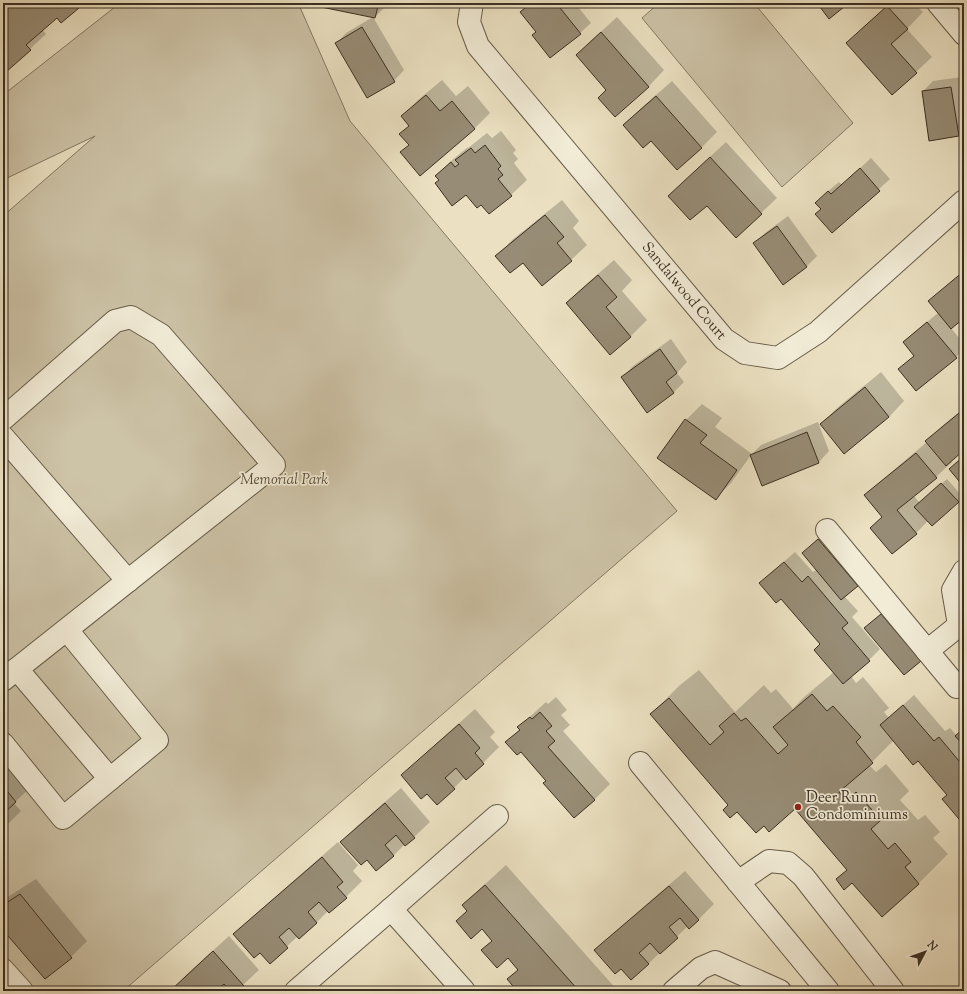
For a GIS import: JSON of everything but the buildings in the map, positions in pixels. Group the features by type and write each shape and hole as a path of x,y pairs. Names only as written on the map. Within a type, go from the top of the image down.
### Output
{"street":[{"name":"Sandalwood Court","path":"472,3 469,22 478,46 724,339 745,354 778,358 818,332 964,201"},
{"path":"938,3 964,34"},
{"path":"3,419 115,321 131,317 161,335 274,465 10,675 110,779"},
{"path":"3,437 128,582"},
{"path":"827,530 957,687"},
{"path":"927,651 963,625 958,619 953,590 964,571"},
{"path":"3,744 63,818 157,740 67,630"},
{"path":"640,764 828,991"},
{"path":"296,991 497,816"},
{"path":"738,882 769,861 788,863 803,876 893,991"},
{"path":"391,909 464,991"},
{"path":"674,991 701,968 715,962 780,991"},
{"path":"3,970 22,991"}],"green space":[{"name":"Memorial Park","path":"120,3 299,3 350,121 677,511 123,991 3,991 3,216 95,136 3,180 3,95"},
{"path":"659,3 754,3 853,123 782,187 642,18"}],"place":[{"name":"Deer Runn Condominiums","path":"798,807"}]}
